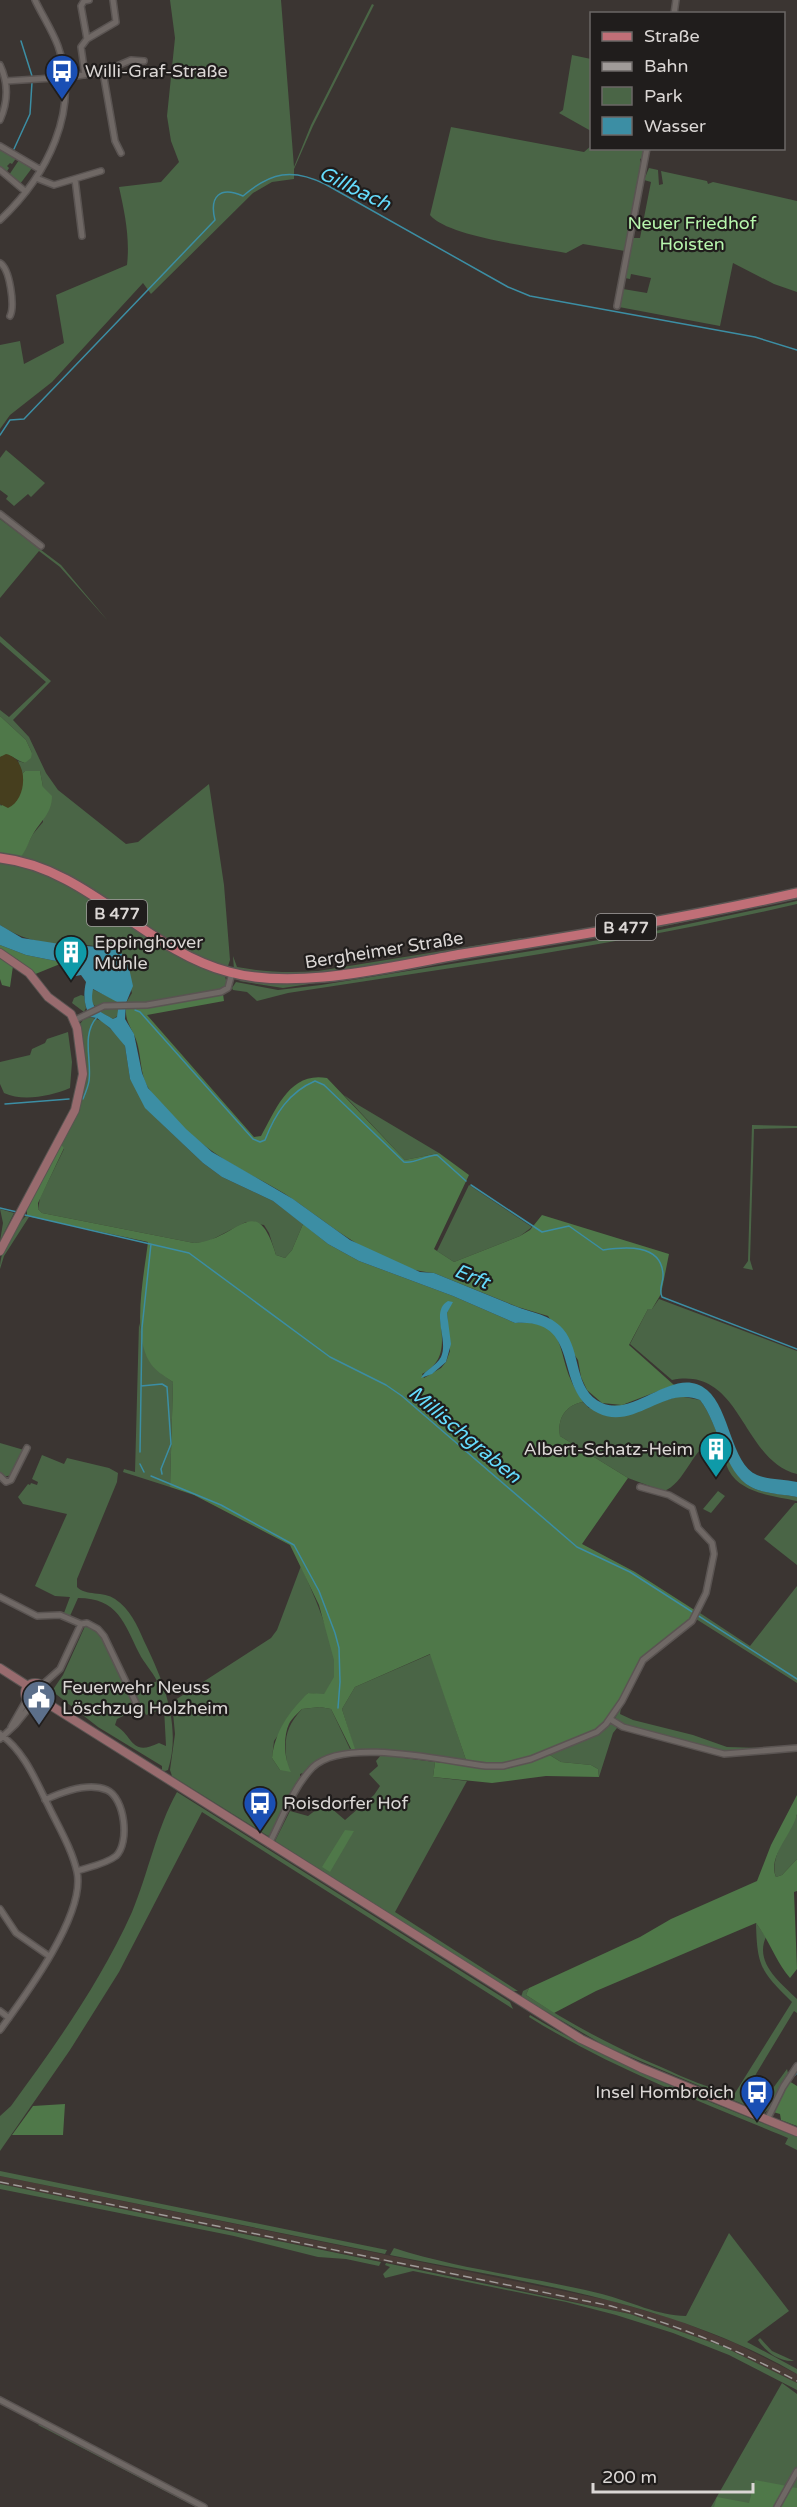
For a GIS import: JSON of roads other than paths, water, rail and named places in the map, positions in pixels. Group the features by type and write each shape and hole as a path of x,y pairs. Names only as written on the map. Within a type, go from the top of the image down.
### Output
{"main road":[{"name":"Bergheimer Straße","path":"0,858 28,863 55,873 172,950 205,965 232,973 282,980 317,977 672,919 797,893"},
{"path":"0,953 29,973 48,997 67,1010 75,1020 83,1063 80,1097 66,1129 0,1251"},
{"path":"0,1668 28,1686"},
{"path":"44,1698 30,1701 25,1692 28,1686 34,1683 42,1685 44,1698 94,1733 581,2039 641,2068 797,2132"}],"street":[{"path":"0,220 36,178 62,126 65,78 59,47 35,0"},
{"path":"87,39 81,6 84,1 89,0"},
{"path":"85,75 80,49 87,39 116,22 113,0"},
{"path":"6,81 65,78 103,72 131,60 144,61"},
{"path":"0,65 6,81 6,104 0,120"},
{"path":"103,72 115,141 121,153"},
{"path":"0,146 41,170"},
{"path":"617,306 647,150"},
{"path":"0,170 26,192"},
{"path":"36,178 54,185 101,171"},
{"path":"75,179 82,236"},
{"path":"0,263 6,270 12,301 13,309 10,316"},
{"path":"0,514 41,546"},
{"path":"75,1020 100,1007 147,1005 221,992 230,985 232,973"},
{"path":"0,1476 6,1482 11,1480 27,1448"},
{"path":"269,1844 304,1779 316,1765 331,1756 367,1752 503,1766 531,1759 591,1735 602,1728 622,1701 643,1660 682,1630 699,1611 714,1554 712,1543 698,1528 690,1507 669,1495 640,1487"},
{"path":"0,1597 37,1616 60,1615 81,1624 87,1623 101,1632 136,1703 135,1712"},
{"path":"42,1685 60,1669 81,1624"},
{"path":"0,2030 49,1956 73,1912 78,1889 77,1871 24,1758 1,1736 11,1727 30,1701"},
{"path":"609,1719 623,1727 724,1754 797,1748"},
{"path":"45,1800 69,1790 101,1788 110,1791 117,1800 124,1830 122,1848 111,1859 77,1871"},
{"path":"0,1909 16,1933 49,1956"},
{"path":"0,2011 9,2018"},
{"path":"767,2120 783,2087 797,2066"},
{"path":"0,2400 204,2507"},
{"path":"777,2507 797,2471"}],"water":[{"path":"0,925 22,938 112,948 122,954 129,968 133,986 126,1003 125,1019 134,1034 142,1073 148,1088 186,1129 212,1152 293,1199 350,1240 420,1272 434,1273 552,1320 563,1329 569,1338 586,1389 602,1403 615,1406 628,1404 669,1386 682,1383 695,1383 707,1390 721,1410 741,1460 748,1469 762,1477 797,1482 797,1497 762,1491 742,1480 728,1460 707,1410 700,1400 687,1397 674,1398 624,1416 611,1417 598,1413 584,1402 575,1389 559,1343 550,1332 536,1324 515,1323 453,1296 359,1261 328,1244 273,1201 222,1177 203,1163 145,1108 130,1079 125,1046 110,1028 97,1018 90,1017 88,1013 85,1000 86,982 81,975 71,977 56,961 26,955 0,945","holes":["93,989 119,1003 117,1017 113,1019 96,1008 92,1001"]},
{"path":"448,1301 453,1302 447,1313 451,1344 446,1362 432,1374 421,1378 441,1357 443,1342 440,1312"}],"waterway":[{"path":"21,41 32,76"},
{"path":"14,149 30,114 32,82"},
{"name":"Gillbach","path":"0,435 10,420 24,419 215,220 214,205 218,195 228,192 243,196 263,182 282,175 302,176 325,184 508,287 530,296 755,337 797,350"},
{"path":"135,1010 140,1012 253,1139 260,1142 265,1140 273,1121 284,1105 298,1091 315,1081 324,1085 404,1162 437,1155 466,1181"},
{"path":"83,1099 90,1073 89,1032 97,1017"},
{"path":"5,1104 69,1099"},
{"path":"471,1185 542,1232 569,1226 603,1250 631,1248 649,1252 661,1264 662,1297 797,1349"},
{"name":"Millischgraben","path":"0,1208 17,1212"},
{"name":"Millischgraben","path":"25,1215 189,1253 330,1357 386,1385 402,1396 577,1547 630,1572 797,1679"},
{"path":"140,1452 142,1328 151,1244"},
{"path":"141,1386 162,1384 167,1387 171,1444 161,1469 162,1474"},
{"path":"140,1464 144,1472"},
{"path":"151,1476 221,1505 294,1545 319,1591 335,1633 339,1648 338,1708"}],"railway":[{"path":"0,2182 611,2306 706,2339 752,2358 797,2381"}],"place":[{"name":"Willi-Graf-Straße","path":"62,100"},
{"name":"Eppinghover Mühle","path":"71,981"},
{"name":"Albert-Schatz-Heim","path":"716,1478"},
{"name":"Feuerwehr Neuss Löschzug Holzheim","path":"39,1726"},
{"name":"Roisdorfer Hof","path":"260,1832"},
{"name":"Insel Hombroich","path":"757,2121"}],"park label":[{"name":"Neuer Friedhof Hoisten","path":"692,233"}],"water label":[{"name":"Erft","path":"472,1276"}]}
